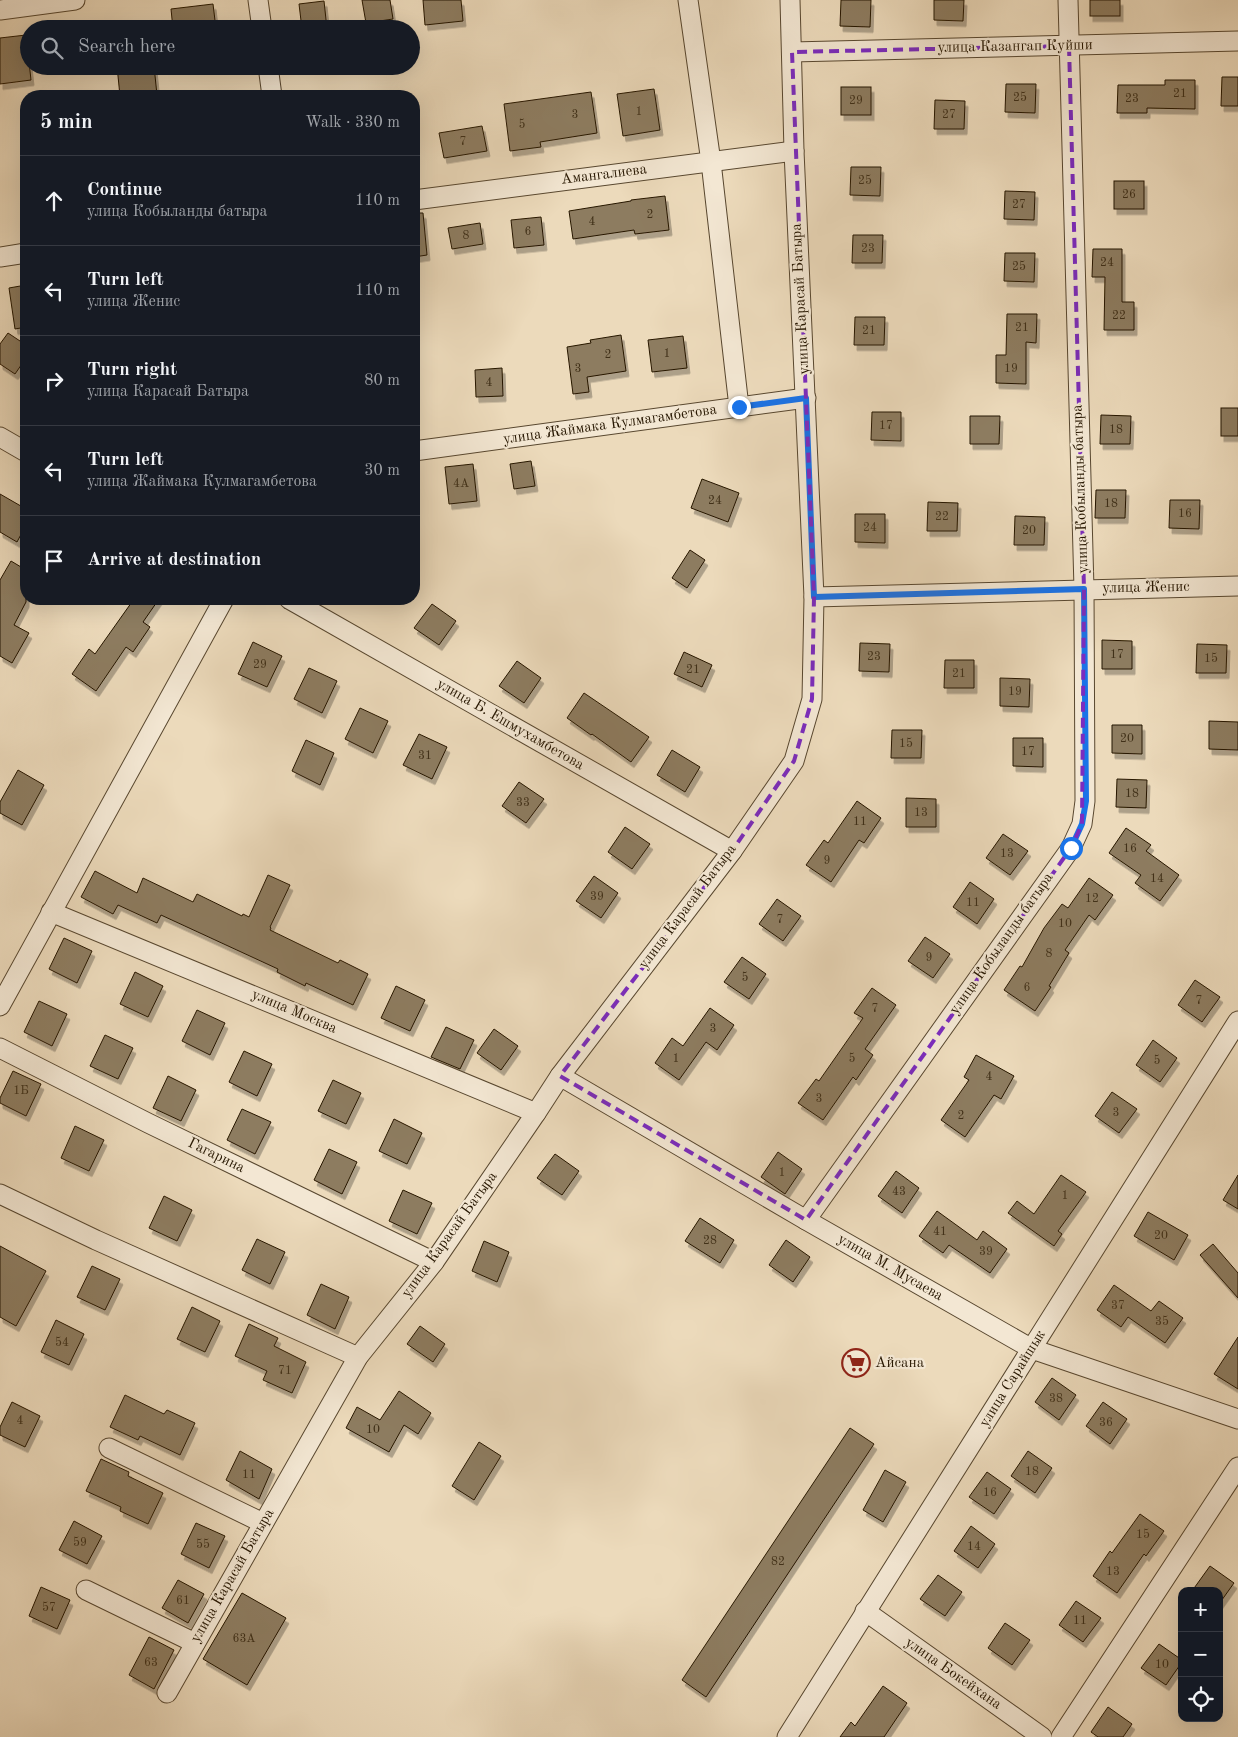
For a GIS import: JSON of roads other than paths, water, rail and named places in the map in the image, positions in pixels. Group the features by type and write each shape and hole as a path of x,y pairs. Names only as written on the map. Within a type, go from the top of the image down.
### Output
{"street":[{"path":"0,10 75,0"},
{"path":"258,0 261,20"},
{"path":"688,0 711,162 739,407"},
{"name":"улица Карасай Батыра","path":"167,1693 358,1357 434,1262 560,1076 732,851 794,761 812,699 814,597 794,151 790,0"},
{"name":"улица Кобыланды батыра","path":"806,1220 1071,848 1082,824 1086,801 1084,589 1068,0"},
{"name":"улица Казангап Куйши","path":"792,52 1238,41"},
{"path":"269,75 271,90"},
{"name":"Амангалиева","path":"420,199 794,151"},
{"path":"0,256 20,254"},
{"name":"улица Жаймака Кулмагамбетова","path":"420,450 806,398"},
{"path":"0,437 20,449"},
{"name":"улица Женис","path":"814,597 1238,586"},
{"path":"0,1006 6,982 52,912 221,605"},
{"name":"улица Б. Ешмухамбетова","path":"300,605 732,851"},
{"name":"улица Москва","path":"52,912 536,1113"},
{"name":"улица Сарайшык","path":"787,1737 1238,1021"},
{"name":"Гагарина","path":"0,1048 148,1123 434,1262"},
{"name":"улица М. Мусаева","path":"560,1076 1032,1349 1238,1419"},
{"path":"0,1194 104,1244 358,1357"},
{"path":"109,1448 263,1523"},
{"path":"1061,1737 1238,1467"},
{"path":"86,1590 195,1643"},
{"name":"улица Бокейхана","path":"865,1611 1042,1737"}],"place":[{"name":"Айсана","path":"856,1363"}]}
